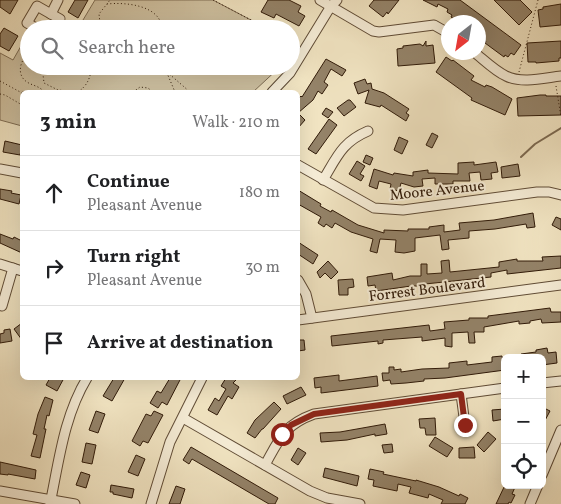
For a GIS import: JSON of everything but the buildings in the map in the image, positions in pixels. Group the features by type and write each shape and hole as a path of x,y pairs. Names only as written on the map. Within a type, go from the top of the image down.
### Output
{"street":[{"path":"51,14 58,0"},
{"path":"320,0 334,3 373,31 379,32 434,25 441,27"},
{"path":"300,57 334,3"},
{"path":"29,20 37,6 60,20"},
{"path":"484,60 501,73 516,79 558,76"},
{"path":"274,90 288,75"},
{"path":"323,180 344,146 355,137 368,131"},
{"name":"Moore Avenue","path":"300,166 374,208 393,210 537,192 561,195"},
{"path":"0,169 20,173"},
{"path":"0,264 18,270 2,306"},
{"path":"300,284 306,294 312,318"},
{"name":"Forrest Boulevard","path":"300,320 561,285"},
{"path":"51,502 68,418 86,380"},
{"path":"151,504 170,442 201,380"},
{"path":"546,383 561,381"},
{"path":"265,464 282,434 291,425 314,414 501,389"},
{"path":"461,394 465,425"},
{"path":"183,418 310,491 327,498 360,504"},
{"path":"546,466 561,430"},
{"path":"530,504 536,489"},
{"path":"0,490 51,502 74,504"}],"path":[{"path":"100,20 99,14 110,0"},
{"path":"213,0 251,20"},
{"path":"516,79 538,0"},
{"path":"107,4 118,2 143,7 159,20"},
{"path":"21,75 25,81 43,90"},
{"path":"43,75 44,83 58,90"},
{"path":"81,90 86,87 90,75"},
{"path":"167,75 174,90"},
{"path":"170,75 188,90"},
{"path":"558,76 561,117"},
{"path":"0,81 20,92"},
{"path":"135,90 140,87 150,90"},
{"path":"0,94 6,95 20,104"}],"shaded area":[{"path":"95,0 213,0 251,20 83,20"},
{"path":"20,48 20,75 271,75 255,90 20,90 20,125 0,120 0,53 13,60"}],"waterway":[{"path":"521,157 535,144 561,128"}],"route":[{"path":"282,434 302,418 314,414 461,394 465,425"}]}
